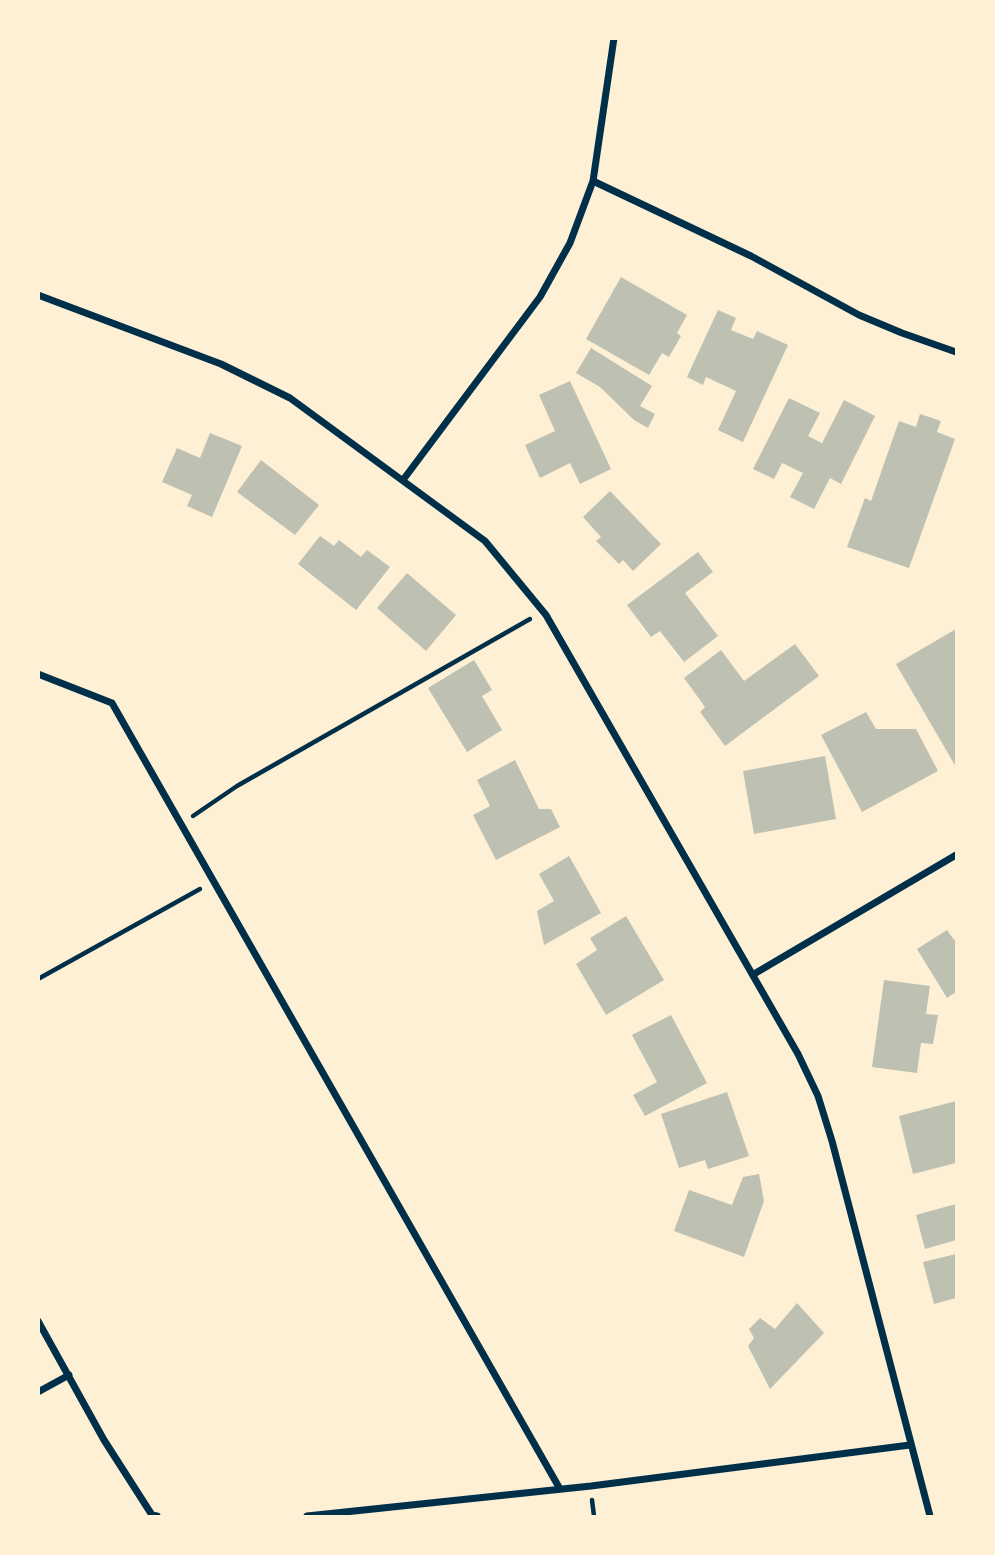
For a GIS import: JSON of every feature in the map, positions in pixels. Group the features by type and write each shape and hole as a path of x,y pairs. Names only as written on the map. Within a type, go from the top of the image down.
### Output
{"street":[{"path":"403,480 540,298 570,243 593,181 614,38"},
{"path":"593,181 751,256 859,315 957,352"},
{"path":"38,295 221,364 290,398 485,541 544,611 754,974 798,1054 824,1114 930,1517"},
{"path":"38,674 112,703 560,1489"},
{"path":"754,974 957,855"},
{"path":"38,1321 104,1440 152,1515 157,1517"},
{"path":"38,1392 69,1375"},
{"path":"307,1517 560,1489 910,1445"}],"path":[{"path":"181,824 237,786 544,611"},
{"path":"38,979 214,882"}],"building":[{"path":"621,277 687,315 677,333 681,336 669,357 662,353 649,375 586,339"},
{"path":"718,310 736,318 731,330 753,339 757,331 788,345 743,442 718,430 736,391 706,377 703,385 687,377"},
{"path":"591,348 652,386 640,406 655,414 648,428 634,420 600,387 576,373"},
{"path":"570,381 611,469 580,484 570,463 540,478 525,445 555,431 539,395"},
{"path":"789,398 820,413 808,436 822,443 844,400 875,416 841,484 830,478 814,509 790,497 803,473 782,463 774,479 753,469"},
{"path":"920,414 941,421 937,432 955,439 909,568 847,547 865,498 871,501 899,421 916,427"},
{"path":"210,433 242,446 212,517 187,506 192,495 162,482 177,448 200,458"},
{"path":"261,460 319,505 295,535 237,492"},
{"path":"610,491 661,544 633,571 623,560 619,564 596,541 601,537 583,517"},
{"path":"320,536 334,546 339,540 361,557 367,550 390,567 356,610 298,564"},
{"path":"698,552 713,572 685,593 718,636 684,662 660,631 651,637 627,605"},
{"path":"407,573 456,615 426,651 377,608"},
{"path":"956,629 956,767 896,664"},
{"path":"795,644 819,676 725,746 700,712 705,707 684,678 721,650 744,681"},
{"path":"474,660 492,690 482,696 502,730 467,752 428,688"},
{"path":"866,712 876,729 916,729 938,771 862,812 821,735"},
{"path":"825,756 836,819 754,834 743,771"},
{"path":"515,760 539,809 551,809 560,827 496,860 473,815 490,806 477,780"},
{"path":"569,856 601,913 544,945 537,911 554,901 539,874"},
{"path":"626,916 664,980 606,1015 576,964 597,950 590,938"},
{"path":"947,930 954,940 956,938 956,992 947,998 917,949"},
{"path":"884,980 930,986 926,1014 938,1015 933,1044 921,1043 917,1073 872,1067"},
{"path":"671,1015 707,1083 645,1116 633,1095 657,1082 632,1035"},
{"path":"727,1092 749,1156 708,1169 705,1160 679,1168 661,1114"},
{"path":"956,1101 956,1163 913,1174 899,1116"},
{"path":"759,1174 764,1201 744,1257 674,1231 689,1190 732,1205 743,1177"},
{"path":"956,1204 956,1240 925,1249 916,1215"},
{"path":"956,1254 956,1298 934,1304 923,1262"},
{"path":"797,1303 824,1333 770,1389 748,1346 754,1338 749,1329 760,1318 775,1329"}]}
